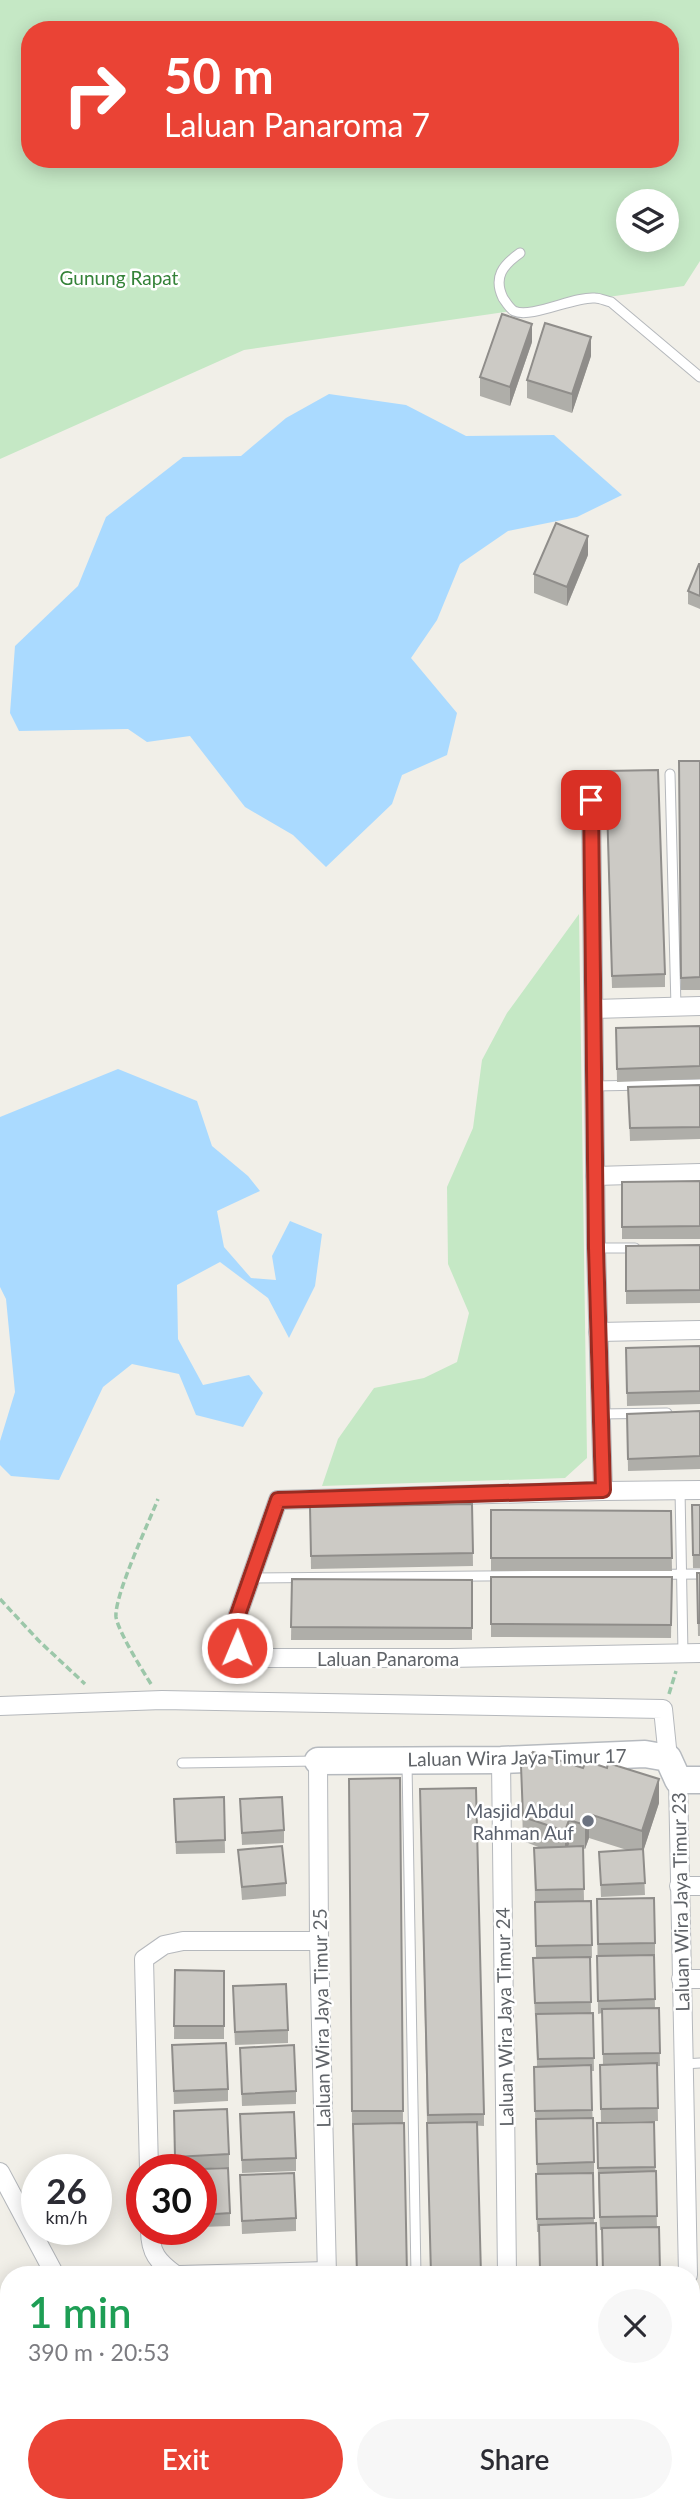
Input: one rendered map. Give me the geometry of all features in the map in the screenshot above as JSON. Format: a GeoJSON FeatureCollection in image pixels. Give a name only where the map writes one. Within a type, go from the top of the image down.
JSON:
{"type":"FeatureCollection","features":[{"type":"Feature","properties":{"kind":"street"},"geometry":{"type":"LineString","coordinates":[[591,800],[596,1248],[603,1490],[700,1490]]}},
{"type":"Feature","properties":{"kind":"street"},"geometry":{"type":"LineString","coordinates":[[594,1009],[700,1006]]}},
{"type":"Feature","properties":{"kind":"street"},"geometry":{"type":"LineString","coordinates":[[595,1175],[700,1173]]}},
{"type":"Feature","properties":{"kind":"street"},"geometry":{"type":"LineString","coordinates":[[598,1332],[700,1330]]}},
{"type":"Feature","properties":{"kind":"street","name":"Laluan Panaroma"},"geometry":{"type":"LineString","coordinates":[[603,1490],[278,1500],[234,1626],[237,1648],[247,1658],[436,1658],[691,1653]]}},
{"type":"Feature","properties":{"kind":"street"},"geometry":{"type":"LineString","coordinates":[[0,1706],[162,1700],[663,1709]]}},
{"type":"Feature","properties":{"kind":"street","name":"Laluan Wira Jaya Timur 23"},"geometry":{"type":"LineString","coordinates":[[663,1709],[682,1773],[679,1886],[681,1979],[692,2064],[693,2149],[688,2266]]}},
{"type":"Feature","properties":{"kind":"street","name":"Laluan Wira Jaya Timur 17"},"geometry":{"type":"LineString","coordinates":[[318,1761],[645,1754],[682,1773]]}},
{"type":"Feature","properties":{"kind":"street","name":"Laluan Wira Jaya Timur 24"},"geometry":{"type":"LineString","coordinates":[[501,1759],[507,2266]]}},
{"type":"Feature","properties":{"kind":"street","name":"Laluan Wira Jaya Timur 25"},"geometry":{"type":"LineString","coordinates":[[318,1761],[319,1941],[327,2266]]}},
{"type":"Feature","properties":{"kind":"street"},"geometry":{"type":"LineString","coordinates":[[679,1886],[700,1886]]}},
{"type":"Feature","properties":{"kind":"street"},"geometry":{"type":"LineString","coordinates":[[149,2154],[144,1959],[164,1945],[183,1941],[319,1941]]}},
{"type":"Feature","properties":{"kind":"street"},"geometry":{"type":"LineString","coordinates":[[681,1979],[700,1979]]}},
{"type":"Feature","properties":{"kind":"street"},"geometry":{"type":"LineString","coordinates":[[0,2172],[50,2266]]}},
{"type":"Feature","properties":{"kind":"street"},"geometry":{"type":"LineString","coordinates":[[151,2245],[159,2263],[164,2266]]}},
{"type":"Feature","properties":{"kind":"lane"},"geometry":{"type":"LineString","coordinates":[[520,253],[505,264],[499,275],[499,289],[506,303],[514,311],[541,310],[593,298],[611,302],[700,377]]}},
{"type":"Feature","properties":{"kind":"lane"},"geometry":{"type":"LineString","coordinates":[[670,774],[676,1007]]}},
{"type":"Feature","properties":{"kind":"lane"},"geometry":{"type":"LineString","coordinates":[[595,1086],[700,1084]]}},
{"type":"Feature","properties":{"kind":"lane"},"geometry":{"type":"LineString","coordinates":[[596,1248],[648,1248]]}},
{"type":"Feature","properties":{"kind":"lane"},"geometry":{"type":"LineString","coordinates":[[601,1414],[675,1412]]}},
{"type":"Feature","properties":{"kind":"lane"},"geometry":{"type":"LineString","coordinates":[[680,1490],[682,1574],[691,1653]]}},
{"type":"Feature","properties":{"kind":"lane"},"geometry":{"type":"LineString","coordinates":[[250,1578],[700,1574]]}},
{"type":"Feature","properties":{"kind":"lane"},"geometry":{"type":"LineString","coordinates":[[407,1759],[416,2266]]}},
{"type":"Feature","properties":{"kind":"lane"},"geometry":{"type":"LineString","coordinates":[[182,1763],[318,1761]]}},
{"type":"Feature","properties":{"kind":"path"},"geometry":{"type":"LineString","coordinates":[[158,1499],[120,1595],[116,1617],[128,1644],[162,1700]]}},
{"type":"Feature","properties":{"kind":"path"},"geometry":{"type":"LineString","coordinates":[[0,1599],[39,1641],[105,1702]]}},
{"type":"Feature","properties":{"kind":"path"},"geometry":{"type":"LineString","coordinates":[[663,1709],[691,1653]]}},
{"type":"Feature","properties":{"kind":"green space","name":"Gunung Rapat"},"geometry":{"type":"Polygon","coordinates":[[[0,0],[700,0],[700,261],[684,286],[244,350],[0,459],[0,0]]]}},
{"type":"Feature","properties":{"kind":"green space"},"geometry":{"type":"Polygon","coordinates":[[[579,914],[587,1458],[565,1478],[322,1486],[338,1439],[374,1388],[424,1378],[457,1362],[469,1313],[448,1264],[447,1187],[473,1128],[482,1060],[507,1013],[579,914]]]}},
{"type":"Feature","properties":{"kind":"water"},"geometry":{"type":"Polygon","coordinates":[[[329,394],[406,405],[466,436],[554,435],[622,495],[577,517],[508,531],[460,564],[437,620],[411,658],[457,713],[447,755],[402,775],[392,804],[326,867],[293,835],[245,807],[190,736],[147,742],[128,729],[19,731],[10,713],[15,646],[78,586],[106,517],[183,457],[241,456],[286,418],[329,394]]]}},
{"type":"Feature","properties":{"kind":"water"},"geometry":{"type":"Polygon","coordinates":[[[118,1069],[197,1101],[212,1146],[248,1176],[260,1191],[217,1211],[224,1247],[251,1278],[276,1280],[272,1256],[290,1221],[322,1234],[315,1286],[289,1338],[268,1298],[220,1262],[177,1285],[178,1339],[203,1385],[249,1375],[263,1393],[243,1427],[196,1415],[179,1374],[132,1364],[103,1387],[59,1480],[11,1476],[0,1465],[0,1441],[15,1392],[6,1299],[0,1287],[0,1117],[118,1069]]]}},
{"type":"Feature","properties":{"kind":"building"},"geometry":{"type":"Polygon","coordinates":[[[502,314],[532,324],[510,387],[480,377],[502,314]]]}},
{"type":"Feature","properties":{"kind":"building"},"geometry":{"type":"Polygon","coordinates":[[[545,323],[591,337],[572,394],[527,380],[545,323]]]}},
{"type":"Feature","properties":{"kind":"building"},"geometry":{"type":"Polygon","coordinates":[[[556,523],[588,536],[567,587],[534,574],[556,523]]]}},
{"type":"Feature","properties":{"kind":"building"},"geometry":{"type":"Polygon","coordinates":[[[700,564],[700,596],[688,591],[700,564]]]}},
{"type":"Feature","properties":{"kind":"building"},"geometry":{"type":"Polygon","coordinates":[[[679,761],[700,761],[700,977],[681,978],[679,761]]]}},
{"type":"Feature","properties":{"kind":"building"},"geometry":{"type":"Polygon","coordinates":[[[658,770],[665,974],[612,976],[606,771],[658,770]]]}},
{"type":"Feature","properties":{"kind":"building"},"geometry":{"type":"Polygon","coordinates":[[[700,1026],[700,1066],[617,1069],[616,1028],[700,1026]]]}},
{"type":"Feature","properties":{"kind":"building"},"geometry":{"type":"Polygon","coordinates":[[[700,1085],[700,1127],[630,1128],[628,1087],[700,1085]]]}},
{"type":"Feature","properties":{"kind":"building"},"geometry":{"type":"Polygon","coordinates":[[[700,1181],[700,1226],[622,1227],[622,1182],[700,1181]]]}},
{"type":"Feature","properties":{"kind":"building"},"geometry":{"type":"Polygon","coordinates":[[[700,1245],[700,1290],[626,1291],[626,1246],[700,1245]]]}},
{"type":"Feature","properties":{"kind":"building"},"geometry":{"type":"Polygon","coordinates":[[[700,1346],[700,1391],[627,1393],[626,1348],[700,1346]]]}},
{"type":"Feature","properties":{"kind":"building"},"geometry":{"type":"Polygon","coordinates":[[[700,1411],[700,1456],[628,1459],[627,1414],[700,1411]]]}},
{"type":"Feature","properties":{"kind":"building"},"geometry":{"type":"Polygon","coordinates":[[[472,1504],[473,1553],[311,1556],[310,1507],[472,1504]]]}},
{"type":"Feature","properties":{"kind":"building"},"geometry":{"type":"Polygon","coordinates":[[[692,1505],[700,1505],[700,1555],[693,1555],[692,1505]]]}},
{"type":"Feature","properties":{"kind":"building"},"geometry":{"type":"Polygon","coordinates":[[[491,1510],[671,1511],[672,1558],[491,1558],[491,1510]]]}},
{"type":"Feature","properties":{"kind":"building"},"geometry":{"type":"Polygon","coordinates":[[[697,1573],[700,1573],[700,1623],[698,1623],[697,1573]]]}},
{"type":"Feature","properties":{"kind":"building"},"geometry":{"type":"Polygon","coordinates":[[[491,1577],[672,1577],[671,1625],[491,1624],[491,1577]]]}},
{"type":"Feature","properties":{"kind":"building"},"geometry":{"type":"Polygon","coordinates":[[[292,1579],[472,1580],[472,1628],[291,1627],[292,1579]]]}},
{"type":"Feature","properties":{"kind":"building"},"geometry":{"type":"Polygon","coordinates":[[[533,1752],[583,1768],[586,1761],[607,1768],[608,1763],[659,1779],[642,1831],[589,1814],[585,1825],[569,1820],[565,1831],[523,1817],[521,1766],[533,1752]]]}},
{"type":"Feature","properties":{"kind":"building"},"geometry":{"type":"Polygon","coordinates":[[[400,1778],[403,2111],[352,2111],[349,1779],[400,1778]]]}},
{"type":"Feature","properties":{"kind":"building"},"geometry":{"type":"Polygon","coordinates":[[[476,1788],[484,2114],[428,2115],[420,1789],[476,1788]]]}},
{"type":"Feature","properties":{"kind":"building"},"geometry":{"type":"Polygon","coordinates":[[[224,1797],[225,1840],[176,1842],[174,1799],[224,1797]]]}},
{"type":"Feature","properties":{"kind":"building"},"geometry":{"type":"Polygon","coordinates":[[[282,1797],[284,1830],[242,1833],[240,1799],[282,1797]]]}},
{"type":"Feature","properties":{"kind":"building"},"geometry":{"type":"Polygon","coordinates":[[[282,1846],[286,1883],[242,1887],[238,1850],[282,1846]]]}},
{"type":"Feature","properties":{"kind":"building"},"geometry":{"type":"Polygon","coordinates":[[[583,1846],[584,1889],[536,1890],[534,1848],[583,1846]]]}},
{"type":"Feature","properties":{"kind":"building"},"geometry":{"type":"Polygon","coordinates":[[[643,1849],[645,1883],[601,1885],[599,1852],[643,1849]]]}},
{"type":"Feature","properties":{"kind":"building"},"geometry":{"type":"Polygon","coordinates":[[[654,1898],[655,1943],[598,1944],[597,1899],[654,1898]]]}},
{"type":"Feature","properties":{"kind":"building"},"geometry":{"type":"Polygon","coordinates":[[[591,1901],[592,1945],[536,1946],[535,1902],[591,1901]]]}},
{"type":"Feature","properties":{"kind":"building"},"geometry":{"type":"Polygon","coordinates":[[[654,1955],[655,1999],[598,2001],[597,1956],[654,1955]]]}},
{"type":"Feature","properties":{"kind":"building"},"geometry":{"type":"Polygon","coordinates":[[[590,1957],[591,2002],[535,2003],[533,1958],[590,1957]]]}},
{"type":"Feature","properties":{"kind":"building"},"geometry":{"type":"Polygon","coordinates":[[[175,1970],[224,1971],[224,2026],[174,2026],[175,1970]]]}},
{"type":"Feature","properties":{"kind":"building"},"geometry":{"type":"Polygon","coordinates":[[[286,1984],[288,2030],[235,2032],[233,1986],[286,1984]]]}},
{"type":"Feature","properties":{"kind":"building"},"geometry":{"type":"Polygon","coordinates":[[[659,2008],[660,2053],[603,2054],[602,2009],[659,2008]]]}},
{"type":"Feature","properties":{"kind":"building"},"geometry":{"type":"Polygon","coordinates":[[[593,2013],[594,2058],[538,2059],[536,2014],[593,2013]]]}},
{"type":"Feature","properties":{"kind":"building"},"geometry":{"type":"Polygon","coordinates":[[[226,2043],[228,2089],[174,2091],[172,2045],[226,2043]]]}},
{"type":"Feature","properties":{"kind":"building"},"geometry":{"type":"Polygon","coordinates":[[[294,2045],[296,2091],[242,2094],[240,2048],[294,2045]]]}},
{"type":"Feature","properties":{"kind":"building"},"geometry":{"type":"Polygon","coordinates":[[[657,2063],[658,2108],[601,2109],[600,2065],[657,2063]]]}},
{"type":"Feature","properties":{"kind":"building"},"geometry":{"type":"Polygon","coordinates":[[[591,2065],[592,2110],[535,2111],[534,2067],[591,2065]]]}},
{"type":"Feature","properties":{"kind":"building"},"geometry":{"type":"Polygon","coordinates":[[[227,2109],[229,2154],[175,2154],[174,2111],[227,2109]]]}},
{"type":"Feature","properties":{"kind":"building"},"geometry":{"type":"Polygon","coordinates":[[[294,2112],[296,2158],[242,2160],[240,2114],[294,2112]]]}},
{"type":"Feature","properties":{"kind":"building"},"geometry":{"type":"Polygon","coordinates":[[[593,2118],[594,2162],[537,2164],[536,2119],[593,2118]]]}},
{"type":"Feature","properties":{"kind":"building"},"geometry":{"type":"Polygon","coordinates":[[[477,2122],[481,2266],[431,2266],[427,2123],[477,2122]]]}},
{"type":"Feature","properties":{"kind":"building"},"geometry":{"type":"Polygon","coordinates":[[[654,2122],[655,2167],[598,2168],[597,2123],[654,2122]]]}},
{"type":"Feature","properties":{"kind":"building"},"geometry":{"type":"Polygon","coordinates":[[[404,2123],[407,2266],[357,2266],[353,2124],[404,2123]]]}},
{"type":"Feature","properties":{"kind":"building"},"geometry":{"type":"Polygon","coordinates":[[[217,2168],[228,2168],[230,2213],[217,2214],[217,2168]]]}},
{"type":"Feature","properties":{"kind":"building"},"geometry":{"type":"Polygon","coordinates":[[[656,2171],[657,2216],[600,2217],[599,2173],[656,2171]]]}},
{"type":"Feature","properties":{"kind":"building"},"geometry":{"type":"Polygon","coordinates":[[[294,2173],[296,2218],[242,2221],[240,2175],[294,2173]]]}},
{"type":"Feature","properties":{"kind":"building"},"geometry":{"type":"Polygon","coordinates":[[[593,2173],[594,2218],[537,2219],[536,2174],[593,2173]]]}},
{"type":"Feature","properties":{"kind":"building"},"geometry":{"type":"Polygon","coordinates":[[[596,2223],[597,2266],[540,2266],[539,2225],[596,2223]]]}},
{"type":"Feature","properties":{"kind":"building"},"geometry":{"type":"Polygon","coordinates":[[[659,2227],[660,2266],[603,2266],[602,2228],[659,2227]]]}},
{"type":"Feature","properties":{"kind":"place","name":"Masjid Abdul Rahman Auf"},"geometry":{"type":"Point","coordinates":[588,1821]}},
{"type":"Feature","properties":{"kind":"route"},"geometry":{"type":"LineString","coordinates":[[237,1648],[234,1626],[278,1500],[603,1490],[596,1248],[591,800]]}}]}
